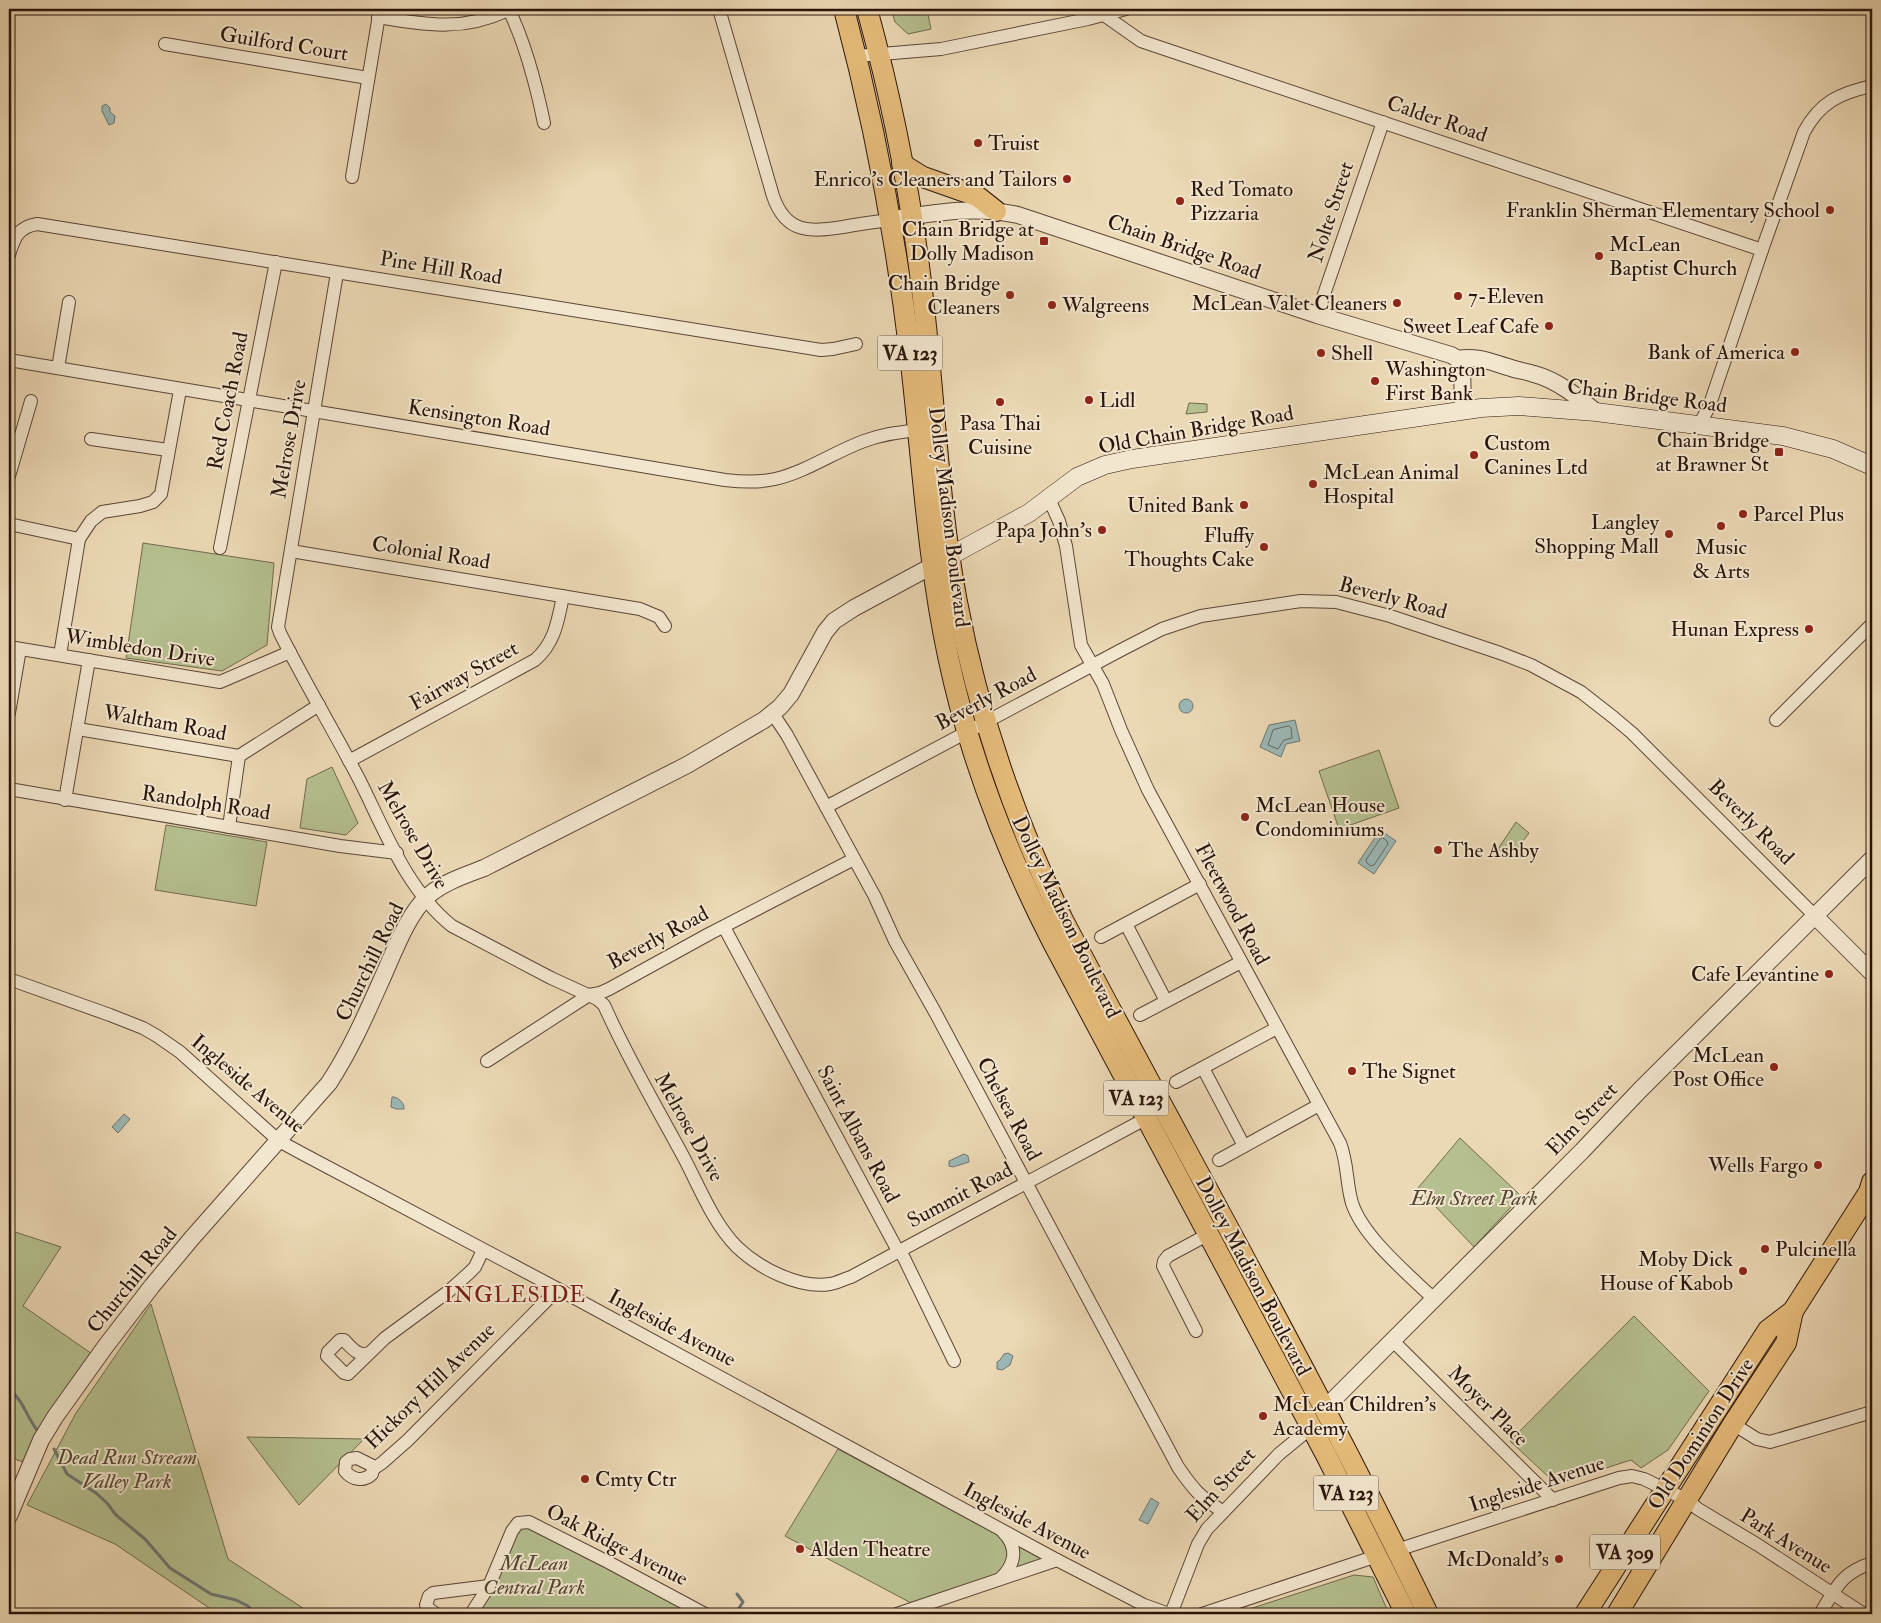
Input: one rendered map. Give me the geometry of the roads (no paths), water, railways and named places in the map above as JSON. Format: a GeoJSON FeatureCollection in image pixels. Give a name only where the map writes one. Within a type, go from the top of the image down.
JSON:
{"type":"FeatureCollection","features":[{"type":"Feature","properties":{"kind":"main road","name":"Dolley Madison Boulevard"},"geometry":{"type":"LineString","coordinates":[[844,9],[857,56],[872,124],[890,220],[909,344],[927,430],[962,627],[985,722],[1012,805],[1035,862],[1062,918],[1324,1409],[1428,1614]]}},
{"type":"Feature","properties":{"kind":"main road","name":"Dolley Madison Boulevard"},"geometry":{"type":"LineString","coordinates":[[867,9],[879,55],[902,164],[912,216],[924,302],[932,566],[948,658],[968,732],[994,812],[1026,887],[1061,959],[1312,1427],[1406,1614]]}},
{"type":"Feature","properties":{"kind":"main road"},"geometry":{"type":"LineString","coordinates":[[902,164],[927,179],[977,196],[996,211]]}},
{"type":"Feature","properties":{"kind":"main road","name":"Chain Bridge Road"},"geometry":{"type":"LineString","coordinates":[[1463,410],[1512,406],[1543,407],[1775,435],[1841,452],[1872,466]]}},
{"type":"Feature","properties":{"kind":"main road","name":"Old Chain Bridge Road"},"geometry":{"type":"LineString","coordinates":[[932,566],[1022,518],[1078,477],[1114,463],[1463,410]]}},
{"type":"Feature","properties":{"kind":"main road","name":"Old Dominion Drive"},"geometry":{"type":"LineString","coordinates":[[1617,1614],[1733,1424],[1786,1343],[1793,1311],[1871,1188]]}},
{"type":"Feature","properties":{"kind":"main road","name":"Old Dominion Drive"},"geometry":{"type":"LineString","coordinates":[[1585,1614],[1768,1330],[1793,1311]]}},
{"type":"Feature","properties":{"kind":"main road"},"geometry":{"type":"LineString","coordinates":[[1365,1531],[1383,1547],[1397,1550]]}},
{"type":"Feature","properties":{"kind":"main road"},"geometry":{"type":"LineString","coordinates":[[1377,1556],[1383,1557],[1390,1562],[1417,1593]]}},
{"type":"Feature","properties":{"kind":"street"},"geometry":{"type":"LineString","coordinates":[[352,176],[379,13],[431,25],[453,25],[473,23],[509,9],[523,42],[544,123]]}},
{"type":"Feature","properties":{"kind":"street"},"geometry":{"type":"LineString","coordinates":[[719,9],[773,196],[782,214],[797,226],[808,230],[890,220]]}},
{"type":"Feature","properties":{"kind":"street"},"geometry":{"type":"LineString","coordinates":[[857,56],[941,49],[1126,9]]}},
{"type":"Feature","properties":{"kind":"street","name":"Calder Road"},"geometry":{"type":"LineString","coordinates":[[1104,15],[1141,41],[1762,250]]}},
{"type":"Feature","properties":{"kind":"street","name":"Guilford Court"},"geometry":{"type":"LineString","coordinates":[[165,44],[368,78]]}},
{"type":"Feature","properties":{"kind":"street"},"geometry":{"type":"LineString","coordinates":[[1699,425],[1709,407],[1797,151],[1811,119],[1832,99],[1872,86]]}},
{"type":"Feature","properties":{"kind":"street","name":"Nolte Street"},"geometry":{"type":"LineString","coordinates":[[1317,315],[1383,122]]}},
{"type":"Feature","properties":{"kind":"street","name":"Chain Bridge Road"},"geometry":{"type":"LineString","coordinates":[[890,220],[953,210],[996,211],[1030,218],[1317,315],[1451,355],[1458,359],[1468,357],[1480,358],[1530,373],[1561,386],[1596,412]]}},
{"type":"Feature","properties":{"kind":"street","name":"Pine Hill Road"},"geometry":{"type":"LineString","coordinates":[[9,255],[16,235],[21,229],[28,225],[37,224],[821,350],[833,350],[856,344]]}},
{"type":"Feature","properties":{"kind":"street","name":"Red Coach Road"},"geometry":{"type":"LineString","coordinates":[[220,548],[276,262]]}},
{"type":"Feature","properties":{"kind":"street","name":"Melrose Drive"},"geometry":{"type":"LineString","coordinates":[[337,273],[278,627],[397,853],[425,900],[439,916],[452,926],[551,978],[590,995],[604,1005],[629,1059],[710,1208],[730,1239],[745,1254],[761,1265],[784,1276],[816,1285]]}},
{"type":"Feature","properties":{"kind":"street"},"geometry":{"type":"LineString","coordinates":[[58,368],[70,302]]}},
{"type":"Feature","properties":{"kind":"street"},"geometry":{"type":"LineString","coordinates":[[1458,359],[1462,366],[1463,410]]}},
{"type":"Feature","properties":{"kind":"street","name":"Kensington Road"},"geometry":{"type":"LineString","coordinates":[[9,360],[671,472],[743,482],[776,479],[792,474],[864,441],[888,434],[927,430]]}},
{"type":"Feature","properties":{"kind":"street"},"geometry":{"type":"LineString","coordinates":[[60,655],[79,539],[91,522],[102,512],[140,506],[153,502],[161,494],[180,390]]}},
{"type":"Feature","properties":{"kind":"street"},"geometry":{"type":"LineString","coordinates":[[9,476],[31,401]]}},
{"type":"Feature","properties":{"kind":"street"},"geometry":{"type":"LineString","coordinates":[[90,439],[168,450]]}},
{"type":"Feature","properties":{"kind":"street","name":"Fleetwood Road"},"geometry":{"type":"LineString","coordinates":[[1049,499],[1059,521],[1066,546],[1081,645],[1103,684],[1148,790],[1342,1149],[1346,1162],[1350,1197],[1358,1216],[1366,1230],[1382,1248],[1434,1300]]}},
{"type":"Feature","properties":{"kind":"street"},"geometry":{"type":"LineString","coordinates":[[9,524],[79,539]]}},
{"type":"Feature","properties":{"kind":"street","name":"Colonial Road"},"geometry":{"type":"LineString","coordinates":[[291,551],[564,596],[648,612],[658,617],[665,626]]}},
{"type":"Feature","properties":{"kind":"street","name":"Churchill Road"},"geometry":{"type":"LineString","coordinates":[[9,1516],[41,1440],[55,1417],[100,1355],[152,1286],[192,1238],[280,1141],[329,1083],[345,1058],[401,935],[425,900],[438,889],[687,765],[772,714],[786,701],[796,686],[822,638],[834,621],[854,608],[932,566]]}},
{"type":"Feature","properties":{"kind":"street","name":"Fairway Street"},"geometry":{"type":"LineString","coordinates":[[349,762],[535,660],[550,642],[556,629],[564,596]]}},
{"type":"Feature","properties":{"kind":"street","name":"Beverly Road"},"geometry":{"type":"LineString","coordinates":[[826,807],[1151,634],[1183,621],[1210,614],[1309,601],[1336,602],[1363,608],[1495,651],[1526,662],[1561,680],[1613,717],[1872,973]]}},
{"type":"Feature","properties":{"kind":"street"},"geometry":{"type":"LineString","coordinates":[[1776,720],[1872,624]]}},
{"type":"Feature","properties":{"kind":"street"},"geometry":{"type":"LineString","coordinates":[[9,713],[14,648]]}},
{"type":"Feature","properties":{"kind":"street","name":"Wimbledon Drive"},"geometry":{"type":"LineString","coordinates":[[14,648],[220,682],[290,652]]}},
{"type":"Feature","properties":{"kind":"street"},"geometry":{"type":"LineString","coordinates":[[65,800],[90,660]]}},
{"type":"Feature","properties":{"kind":"street","name":"Waltham Road"},"geometry":{"type":"LineString","coordinates":[[78,729],[239,756],[319,705]]}},
{"type":"Feature","properties":{"kind":"street","name":"Chelsea Road"},"geometry":{"type":"LineString","coordinates":[[772,714],[787,735],[875,897],[896,941],[1178,1467],[1202,1498],[1222,1511]]}},
{"type":"Feature","properties":{"kind":"street"},"geometry":{"type":"LineString","coordinates":[[229,827],[239,756]]}},
{"type":"Feature","properties":{"kind":"street","name":"Randolph Road"},"geometry":{"type":"LineString","coordinates":[[9,789],[340,846],[397,853]]}},
{"type":"Feature","properties":{"kind":"street","name":"Beverly Road"},"geometry":{"type":"LineString","coordinates":[[487,1061],[590,995],[609,989],[854,859]]}},
{"type":"Feature","properties":{"kind":"street","name":"Elm Street"},"geometry":{"type":"LineString","coordinates":[[1324,1409],[1872,859]]}},
{"type":"Feature","properties":{"kind":"street"},"geometry":{"type":"LineString","coordinates":[[1101,937],[1200,884]]}},
{"type":"Feature","properties":{"kind":"street"},"geometry":{"type":"LineString","coordinates":[[1126,924],[1166,1001]]}},
{"type":"Feature","properties":{"kind":"street","name":"Saint Albans Road"},"geometry":{"type":"LineString","coordinates":[[724,927],[898,1251],[903,1256],[954,1360]]}},
{"type":"Feature","properties":{"kind":"street"},"geometry":{"type":"LineString","coordinates":[[1140,1015],[1241,962]]}},
{"type":"Feature","properties":{"kind":"street","name":"Ingleside Avenue"},"geometry":{"type":"LineString","coordinates":[[9,979],[143,1028],[187,1058],[280,1141],[558,1288],[1057,1560],[1144,1605],[1170,1614]]}},
{"type":"Feature","properties":{"kind":"street"},"geometry":{"type":"LineString","coordinates":[[1176,1082],[1277,1028]]}},
{"type":"Feature","properties":{"kind":"street"},"geometry":{"type":"LineString","coordinates":[[1203,1068],[1244,1146]]}},
{"type":"Feature","properties":{"kind":"street"},"geometry":{"type":"LineString","coordinates":[[1219,1160],[1319,1106]]}},
{"type":"Feature","properties":{"kind":"street","name":"Summit Road"},"geometry":{"type":"LineString","coordinates":[[816,1285],[835,1283],[851,1277],[1147,1118]]}},
{"type":"Feature","properties":{"kind":"street"},"geometry":{"type":"LineString","coordinates":[[1196,1331],[1163,1266],[1164,1260],[1168,1256],[1209,1234]]}},
{"type":"Feature","properties":{"kind":"street"},"geometry":{"type":"LineString","coordinates":[[369,1353],[397,1328],[443,1296],[469,1273],[475,1267],[483,1250]]}},
{"type":"Feature","properties":{"kind":"street","name":"Hickory Hill Avenue"},"geometry":{"type":"LineString","coordinates":[[373,1469],[408,1440],[558,1288]]}},
{"type":"Feature","properties":{"kind":"street","name":"Moyer Place"},"geometry":{"type":"LineString","coordinates":[[1393,1340],[1553,1500]]}},
{"type":"Feature","properties":{"kind":"street"},"geometry":{"type":"LineString","coordinates":[[1733,1424],[1753,1437],[1770,1442],[1872,1412]]}},
{"type":"Feature","properties":{"kind":"street","name":"Elm Street"},"geometry":{"type":"LineString","coordinates":[[1170,1614],[1198,1544],[1207,1529],[1278,1454],[1312,1427]]}},
{"type":"Feature","properties":{"kind":"street","name":"Ingleside Avenue"},"geometry":{"type":"LineString","coordinates":[[1397,1550],[1628,1476],[1644,1479],[1687,1500]]}},
{"type":"Feature","properties":{"kind":"street","name":"Park Avenue"},"geometry":{"type":"LineString","coordinates":[[1687,1500],[1698,1509],[1758,1545],[1864,1614]]}},
{"type":"Feature","properties":{"kind":"street","name":"Oak Ridge Avenue"},"geometry":{"type":"LineString","coordinates":[[471,1614],[489,1586],[512,1531],[518,1523],[529,1522],[705,1614]]}},
{"type":"Feature","properties":{"kind":"street"},"geometry":{"type":"LineString","coordinates":[[999,1580],[1008,1572],[1014,1558],[1012,1544],[1002,1530]]}},
{"type":"Feature","properties":{"kind":"street"},"geometry":{"type":"LineString","coordinates":[[1202,1614],[1377,1556]]}},
{"type":"Feature","properties":{"kind":"street"},"geometry":{"type":"LineString","coordinates":[[897,1614],[1057,1560]]}},
{"type":"Feature","properties":{"kind":"street"},"geometry":{"type":"LineString","coordinates":[[1820,1614],[1842,1579],[1850,1572],[1872,1563]]}},
{"type":"Feature","properties":{"kind":"street"},"geometry":{"type":"LineString","coordinates":[[436,1614],[429,1610],[426,1605],[429,1596],[433,1593],[489,1586]]}},
{"type":"Feature","properties":{"kind":"water"},"geometry":{"type":"Polygon","coordinates":[[[106,104],[110,108],[110,112],[115,116],[114,123],[109,125],[102,111],[102,106],[106,104]]]}},
{"type":"Feature","properties":{"kind":"water"},"geometry":{"type":"Polygon","coordinates":[[[1186,699],[1191,701],[1193,706],[1191,711],[1186,713],[1181,711],[1179,706],[1181,701],[1186,699]]]}},
{"type":"Feature","properties":{"kind":"water"},"geometry":{"type":"Polygon","coordinates":[[[1295,720],[1300,741],[1286,744],[1281,757],[1260,747],[1269,725],[1295,720]]]}},
{"type":"Feature","properties":{"kind":"water"},"geometry":{"type":"Polygon","coordinates":[[[1380,830],[1396,841],[1374,874],[1358,863],[1380,830]]]}},
{"type":"Feature","properties":{"kind":"water"},"geometry":{"type":"Polygon","coordinates":[[[392,1097],[400,1100],[404,1109],[391,1107],[392,1097]]]}},
{"type":"Feature","properties":{"kind":"water"},"geometry":{"type":"Polygon","coordinates":[[[124,1114],[130,1119],[118,1133],[112,1127],[124,1114]]]}},
{"type":"Feature","properties":{"kind":"water"},"geometry":{"type":"Polygon","coordinates":[[[964,1154],[968,1156],[969,1162],[953,1167],[949,1166],[949,1161],[964,1154]]]}},
{"type":"Feature","properties":{"kind":"water"},"geometry":{"type":"Polygon","coordinates":[[[1008,1353],[1013,1356],[1010,1365],[1002,1370],[997,1369],[997,1362],[1004,1354],[1008,1353]]]}},
{"type":"Feature","properties":{"kind":"water"},"geometry":{"type":"Polygon","coordinates":[[[1151,1498],[1159,1503],[1148,1524],[1139,1520],[1151,1498]]]}},
{"type":"Feature","properties":{"kind":"waterway"},"geometry":{"type":"LineString","coordinates":[[9,1389],[18,1398],[37,1430]]}},
{"type":"Feature","properties":{"kind":"waterway"},"geometry":{"type":"LineString","coordinates":[[54,1449],[67,1474],[96,1493],[107,1503],[116,1515],[145,1539],[170,1568],[211,1594],[236,1600],[248,1606],[255,1614]]}},
{"type":"Feature","properties":{"kind":"waterway"},"geometry":{"type":"LineString","coordinates":[[735,1614],[743,1602],[737,1594]]}},
{"type":"Feature","properties":{"kind":"place","name":"Truist"},"geometry":{"type":"Point","coordinates":[978,143]}},
{"type":"Feature","properties":{"kind":"place","name":"Enrico's Cleaners and Tailors"},"geometry":{"type":"Point","coordinates":[1067,179]}},
{"type":"Feature","properties":{"kind":"place","name":"Red Tomato Pizzaria"},"geometry":{"type":"Point","coordinates":[1180,201]}},
{"type":"Feature","properties":{"kind":"place","name":"Franklin Sherman Elementary School"},"geometry":{"type":"Point","coordinates":[1830,210]}},
{"type":"Feature","properties":{"kind":"place","name":"Chain Bridge at Dolly Madison"},"geometry":{"type":"Point","coordinates":[1044,241]}},
{"type":"Feature","properties":{"kind":"place","name":"McLean Baptist Church"},"geometry":{"type":"Point","coordinates":[1599,256]}},
{"type":"Feature","properties":{"kind":"place","name":"Chain Bridge Cleaners"},"geometry":{"type":"Point","coordinates":[1010,295]}},
{"type":"Feature","properties":{"kind":"place","name":"7-Eleven"},"geometry":{"type":"Point","coordinates":[1458,296]}},
{"type":"Feature","properties":{"kind":"place","name":"McLean Valet Cleaners"},"geometry":{"type":"Point","coordinates":[1397,303]}},
{"type":"Feature","properties":{"kind":"place","name":"Walgreens"},"geometry":{"type":"Point","coordinates":[1052,305]}},
{"type":"Feature","properties":{"kind":"place","name":"Sweet Leaf Cafe"},"geometry":{"type":"Point","coordinates":[1549,326]}},
{"type":"Feature","properties":{"kind":"place","name":"Bank of America"},"geometry":{"type":"Point","coordinates":[1795,352]}},
{"type":"Feature","properties":{"kind":"place","name":"Shell"},"geometry":{"type":"Point","coordinates":[1321,353]}},
{"type":"Feature","properties":{"kind":"place","name":"Washington First Bank"},"geometry":{"type":"Point","coordinates":[1375,381]}},
{"type":"Feature","properties":{"kind":"place","name":"Lidl"},"geometry":{"type":"Point","coordinates":[1089,400]}},
{"type":"Feature","properties":{"kind":"place","name":"Pasa Thai Cuisine"},"geometry":{"type":"Point","coordinates":[1000,402]}},
{"type":"Feature","properties":{"kind":"place","name":"Chain Bridge at Brawner St"},"geometry":{"type":"Point","coordinates":[1779,452]}},
{"type":"Feature","properties":{"kind":"place","name":"Custom Canines Ltd"},"geometry":{"type":"Point","coordinates":[1474,455]}},
{"type":"Feature","properties":{"kind":"place","name":"McLean Animal Hospital"},"geometry":{"type":"Point","coordinates":[1313,484]}},
{"type":"Feature","properties":{"kind":"place","name":"United Bank"},"geometry":{"type":"Point","coordinates":[1244,505]}},
{"type":"Feature","properties":{"kind":"place","name":"Parcel Plus"},"geometry":{"type":"Point","coordinates":[1743,514]}},
{"type":"Feature","properties":{"kind":"place","name":"Music & Arts"},"geometry":{"type":"Point","coordinates":[1721,526]}},
{"type":"Feature","properties":{"kind":"place","name":"Papa John's"},"geometry":{"type":"Point","coordinates":[1102,530]}},
{"type":"Feature","properties":{"kind":"place","name":"Langley Shopping Mall"},"geometry":{"type":"Point","coordinates":[1669,534]}},
{"type":"Feature","properties":{"kind":"place","name":"Fluffy Thoughts Cake"},"geometry":{"type":"Point","coordinates":[1264,547]}},
{"type":"Feature","properties":{"kind":"place","name":"Hunan Express"},"geometry":{"type":"Point","coordinates":[1809,629]}},
{"type":"Feature","properties":{"kind":"place","name":"McLean House Condominiums"},"geometry":{"type":"Point","coordinates":[1245,817]}},
{"type":"Feature","properties":{"kind":"place","name":"The Ashby"},"geometry":{"type":"Point","coordinates":[1438,850]}},
{"type":"Feature","properties":{"kind":"place","name":"Cafe Levantine"},"geometry":{"type":"Point","coordinates":[1829,974]}},
{"type":"Feature","properties":{"kind":"place","name":"McLean Post Office"},"geometry":{"type":"Point","coordinates":[1774,1067]}},
{"type":"Feature","properties":{"kind":"place","name":"The Signet"},"geometry":{"type":"Point","coordinates":[1352,1071]}},
{"type":"Feature","properties":{"kind":"place","name":"Wells Fargo"},"geometry":{"type":"Point","coordinates":[1818,1165]}},
{"type":"Feature","properties":{"kind":"place","name":"Pulcinella"},"geometry":{"type":"Point","coordinates":[1765,1249]}},
{"type":"Feature","properties":{"kind":"place","name":"Moby Dick House of Kabob"},"geometry":{"type":"Point","coordinates":[1743,1271]}},
{"type":"Feature","properties":{"kind":"place","name":"McLean Children's Academy"},"geometry":{"type":"Point","coordinates":[1263,1416]}},
{"type":"Feature","properties":{"kind":"place","name":"Cmty Ctr"},"geometry":{"type":"Point","coordinates":[585,1479]}},
{"type":"Feature","properties":{"kind":"place","name":"Alden Theatre"},"geometry":{"type":"Point","coordinates":[800,1549]}},
{"type":"Feature","properties":{"kind":"place","name":"McDonald's"},"geometry":{"type":"Point","coordinates":[1559,1559]}},
{"type":"Feature","properties":{"kind":"district","name":"INGLESIDE"},"geometry":{"type":"Point","coordinates":[515,1295]}},
{"type":"Feature","properties":{"kind":"park label","name":"Elm Street Park"},"geometry":{"type":"Point","coordinates":[1474,1198]}},
{"type":"Feature","properties":{"kind":"park label","name":"Dead Run Stream Valley Park"},"geometry":{"type":"Point","coordinates":[127,1469]}},
{"type":"Feature","properties":{"kind":"park label","name":"McLean Central Park"},"geometry":{"type":"Point","coordinates":[534,1575]}}]}
